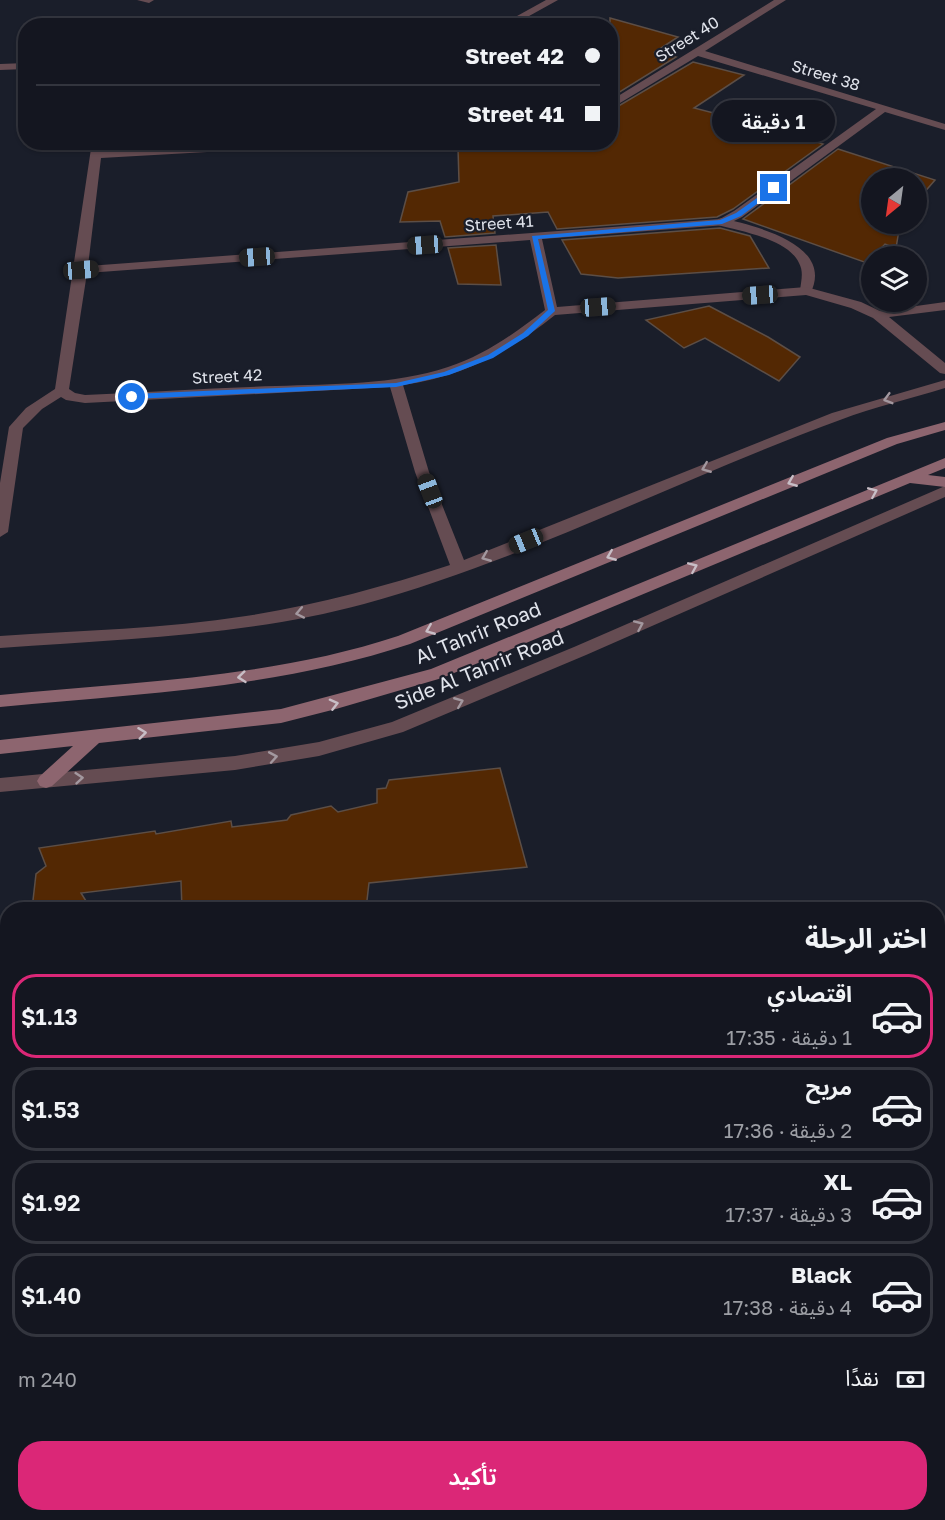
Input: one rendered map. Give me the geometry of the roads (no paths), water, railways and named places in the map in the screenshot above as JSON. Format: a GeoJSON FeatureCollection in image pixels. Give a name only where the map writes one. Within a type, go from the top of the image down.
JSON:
{"type":"FeatureCollection","features":[{"type":"Feature","properties":{"kind":"street"},"geometry":{"type":"LineString","coordinates":[[142,0],[148,0]]}},
{"type":"Feature","properties":{"kind":"street"},"geometry":{"type":"LineString","coordinates":[[518,18],[553,0]]}},
{"type":"Feature","properties":{"kind":"street","name":"Street 40"},"geometry":{"type":"LineString","coordinates":[[618,101],[781,0]]}},
{"type":"Feature","properties":{"kind":"street","name":"Street 38"},"geometry":{"type":"LineString","coordinates":[[698,52],[945,127]]}},
{"type":"Feature","properties":{"kind":"street"},"geometry":{"type":"LineString","coordinates":[[0,67],[18,66]]}},
{"type":"Feature","properties":{"kind":"street","name":"Street 41"},"geometry":{"type":"LineString","coordinates":[[81,270],[722,222],[738,214],[883,109]]}},
{"type":"Feature","properties":{"kind":"street"},"geometry":{"type":"LineString","coordinates":[[0,532],[16,427],[27,413],[42,401],[62,391],[98,150]]}},
{"type":"Feature","properties":{"kind":"street"},"geometry":{"type":"LineString","coordinates":[[722,222],[784,241],[799,252],[808,265],[811,278],[806,291]]}},
{"type":"Feature","properties":{"kind":"street"},"geometry":{"type":"LineString","coordinates":[[535,237],[552,311],[806,291],[832,297],[878,315],[945,370]]}},
{"type":"Feature","properties":{"kind":"street"},"geometry":{"type":"LineString","coordinates":[[878,315],[945,306]]}},
{"type":"Feature","properties":{"kind":"street","name":"Street 42"},"geometry":{"type":"LineString","coordinates":[[62,391],[71,397],[85,399],[396,385],[447,373],[491,356],[526,334],[552,311]]}},
{"type":"Feature","properties":{"kind":"street"},"geometry":{"type":"LineString","coordinates":[[0,642],[187,629],[246,622],[361,599],[459,568],[837,416],[876,402],[945,384]]}},
{"type":"Feature","properties":{"kind":"street"},"geometry":{"type":"LineString","coordinates":[[396,385],[422,472],[459,568]]}},
{"type":"Feature","properties":{"kind":"street","name":"Al Tahrir Road"},"geometry":{"type":"LineString","coordinates":[[0,701],[262,675],[359,655],[404,640],[892,441],[945,426]]}},
{"type":"Feature","properties":{"kind":"street","name":"Al Tahrir Road"},"geometry":{"type":"LineString","coordinates":[[0,747],[93,739],[281,716],[377,692],[436,674],[945,463]]}},
{"type":"Feature","properties":{"kind":"street"},"geometry":{"type":"LineString","coordinates":[[906,478],[945,482]]}},
{"type":"Feature","properties":{"kind":"street","name":"Side Al Tahrir Road"},"geometry":{"type":"LineString","coordinates":[[0,785],[235,764],[319,749],[397,727],[570,656],[945,491]]}},
{"type":"Feature","properties":{"kind":"street"},"geometry":{"type":"LineString","coordinates":[[46,781],[93,739]]}}]}
